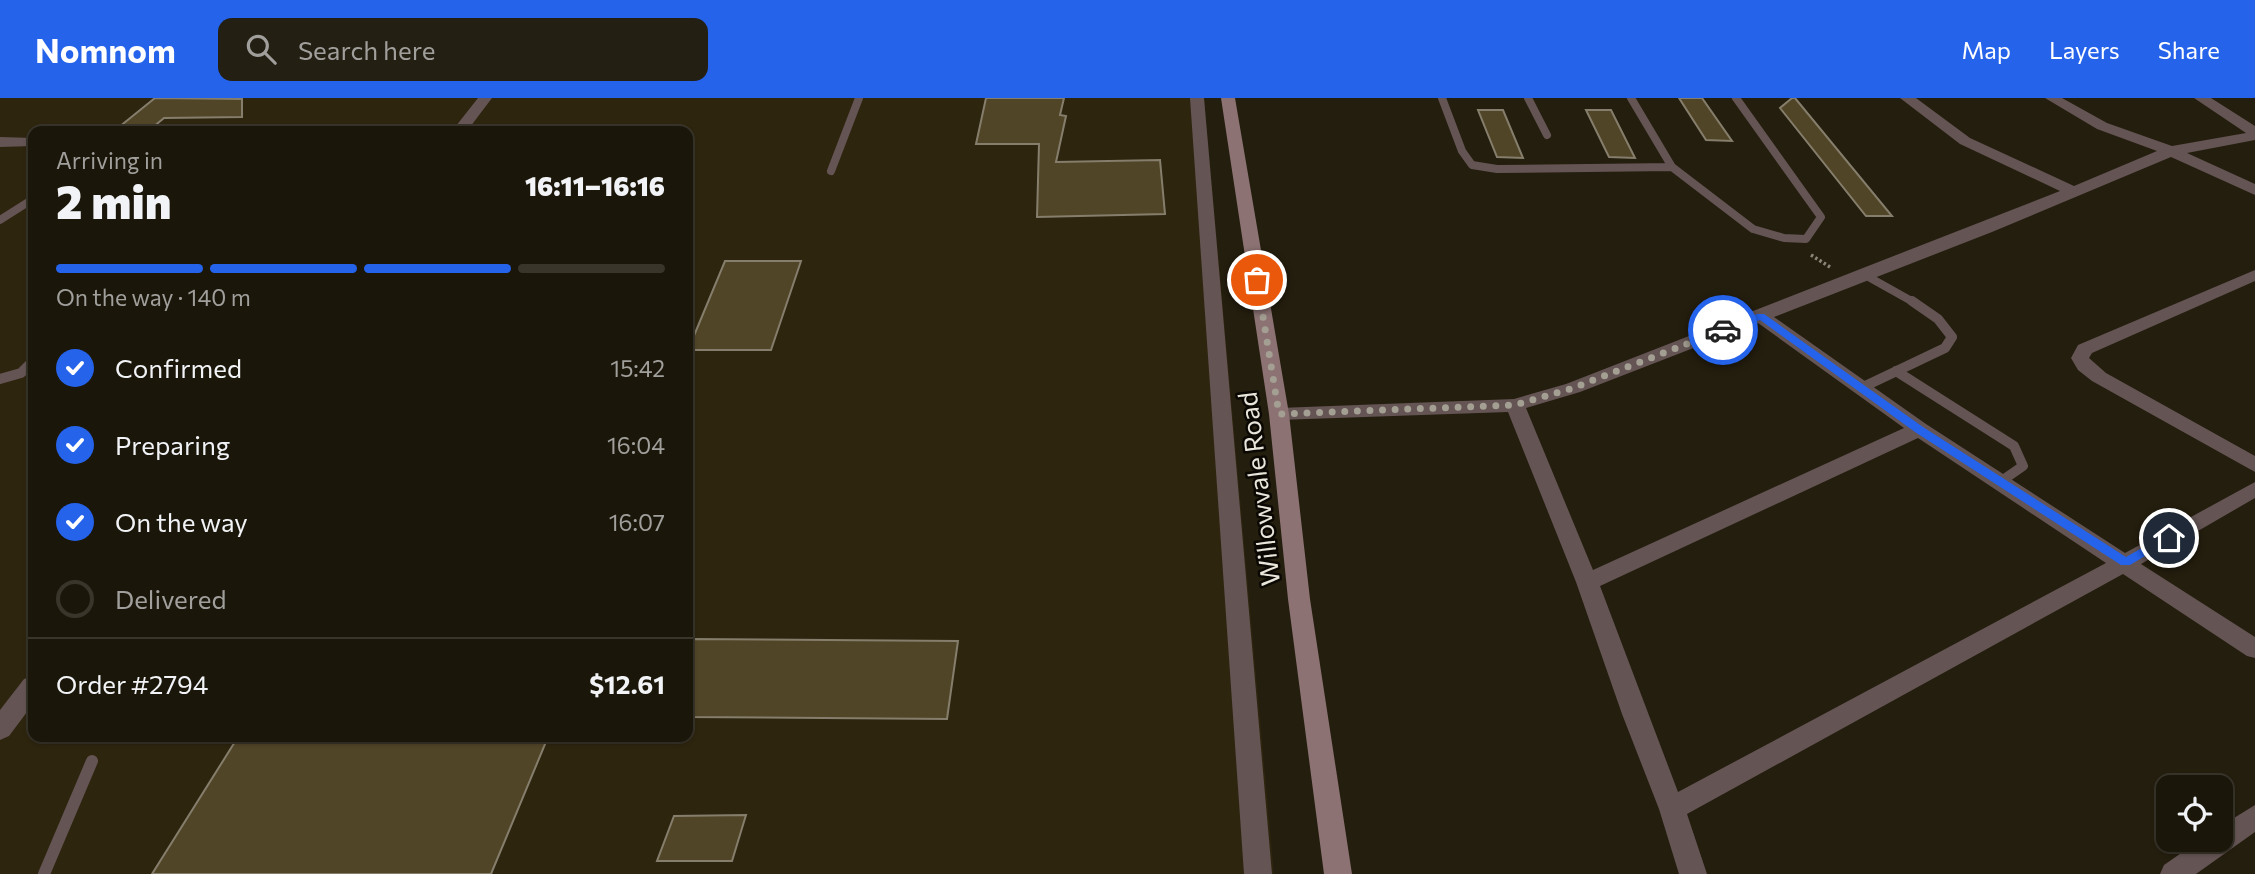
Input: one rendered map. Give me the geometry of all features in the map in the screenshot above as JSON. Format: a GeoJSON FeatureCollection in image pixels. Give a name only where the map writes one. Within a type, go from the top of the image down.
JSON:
{"type":"FeatureCollection","features":[{"type":"Feature","properties":{"kind":"main road","name":"Willowvale Road"},"geometry":{"type":"LineString","coordinates":[[1228,98],[1279,414],[1299,599],[1338,874]]}},
{"type":"Feature","properties":{"kind":"street"},"geometry":{"type":"LineString","coordinates":[[463,126],[485,98]]}},
{"type":"Feature","properties":{"kind":"street"},"geometry":{"type":"LineString","coordinates":[[1197,98],[1258,874]]}},
{"type":"Feature","properties":{"kind":"street"},"geometry":{"type":"LineString","coordinates":[[1907,98],[1965,141],[2074,192]]}},
{"type":"Feature","properties":{"kind":"street"},"geometry":{"type":"LineString","coordinates":[[2052,98],[2102,126],[2171,151],[2255,190]]}},
{"type":"Feature","properties":{"kind":"street"},"geometry":{"type":"LineString","coordinates":[[2201,98],[2255,134]]}},
{"type":"Feature","properties":{"kind":"street"},"geometry":{"type":"LineString","coordinates":[[1279,414],[1515,405],[1573,388],[1761,316],[2171,151],[2255,134]]}},
{"type":"Feature","properties":{"kind":"street"},"geometry":{"type":"LineString","coordinates":[[0,142],[28,142]]}},
{"type":"Feature","properties":{"kind":"street"},"geometry":{"type":"LineString","coordinates":[[2255,275],[2085,349],[2080,358],[2099,377],[2255,465]]}},
{"type":"Feature","properties":{"kind":"street"},"geometry":{"type":"LineString","coordinates":[[1761,316],[1919,429],[2126,562],[2255,649]]}},
{"type":"Feature","properties":{"kind":"street"},"geometry":{"type":"LineString","coordinates":[[1515,405],[1587,582],[1634,714],[1672,809],[1693,874]]}},
{"type":"Feature","properties":{"kind":"street"},"geometry":{"type":"LineString","coordinates":[[1587,582],[1919,429]]}},
{"type":"Feature","properties":{"kind":"street"},"geometry":{"type":"LineString","coordinates":[[1672,809],[2255,489]]}},
{"type":"Feature","properties":{"kind":"street"},"geometry":{"type":"LineString","coordinates":[[0,729],[28,693]]}},
{"type":"Feature","properties":{"kind":"street"},"geometry":{"type":"LineString","coordinates":[[2174,874],[2255,817]]}},
{"type":"Feature","properties":{"kind":"lane"},"geometry":{"type":"LineString","coordinates":[[831,171],[859,98]]}},
{"type":"Feature","properties":{"kind":"lane"},"geometry":{"type":"LineString","coordinates":[[1443,98],[1462,151],[1472,165],[1497,169],[1672,167]]}},
{"type":"Feature","properties":{"kind":"lane"},"geometry":{"type":"LineString","coordinates":[[1528,98],[1547,135]]}},
{"type":"Feature","properties":{"kind":"lane"},"geometry":{"type":"LineString","coordinates":[[1631,98],[1672,167],[1753,229],[1784,238],[1806,239],[1821,217],[1736,98]]}},
{"type":"Feature","properties":{"kind":"lane"},"geometry":{"type":"LineString","coordinates":[[0,220],[28,202]]}},
{"type":"Feature","properties":{"kind":"lane"},"geometry":{"type":"LineString","coordinates":[[1858,278],[1949,327],[1952,337],[1945,348],[1861,388]]}},
{"type":"Feature","properties":{"kind":"lane"},"geometry":{"type":"LineString","coordinates":[[0,379],[21,373],[28,365]]}},
{"type":"Feature","properties":{"kind":"lane"},"geometry":{"type":"LineString","coordinates":[[1896,371],[2014,446],[2023,466],[2000,482]]}},
{"type":"Feature","properties":{"kind":"lane"},"geometry":{"type":"LineString","coordinates":[[44,874],[92,761]]}},
{"type":"Feature","properties":{"kind":"path"},"geometry":{"type":"LineString","coordinates":[[1784,238],[1858,278]]}},
{"type":"Feature","properties":{"kind":"shaded area"},"geometry":{"type":"Polygon","coordinates":[[[0,98],[1204,98],[1274,874],[0,874],[0,98]]]}},
{"type":"Feature","properties":{"kind":"building"},"geometry":{"type":"Polygon","coordinates":[[[155,98],[242,99],[242,117],[164,118],[154,126],[120,126],[155,98]]]}},
{"type":"Feature","properties":{"kind":"building"},"geometry":{"type":"Polygon","coordinates":[[[986,98],[1064,98],[1060,115],[1066,116],[1056,162],[1160,160],[1165,214],[1037,217],[1039,144],[976,144],[986,98]]]}},
{"type":"Feature","properties":{"kind":"building"},"geometry":{"type":"Polygon","coordinates":[[[1679,98],[1702,98],[1732,141],[1706,140],[1679,98]]]}},
{"type":"Feature","properties":{"kind":"building"},"geometry":{"type":"Polygon","coordinates":[[[1795,98],[1892,216],[1866,216],[1780,108],[1795,98]]]}},
{"type":"Feature","properties":{"kind":"building"},"geometry":{"type":"Polygon","coordinates":[[[1478,110],[1503,110],[1523,158],[1497,157],[1478,110]]]}},
{"type":"Feature","properties":{"kind":"building"},"geometry":{"type":"Polygon","coordinates":[[[1586,110],[1611,110],[1635,158],[1609,157],[1586,110]]]}},
{"type":"Feature","properties":{"kind":"building"},"geometry":{"type":"Polygon","coordinates":[[[725,261],[801,261],[771,350],[693,350],[693,338],[725,261]]]}},
{"type":"Feature","properties":{"kind":"building"},"geometry":{"type":"Polygon","coordinates":[[[693,639],[958,641],[947,719],[693,717],[693,639]]]}},
{"type":"Feature","properties":{"kind":"building"},"geometry":{"type":"Polygon","coordinates":[[[235,742],[546,742],[491,874],[152,874],[235,742]]]}},
{"type":"Feature","properties":{"kind":"building"},"geometry":{"type":"Polygon","coordinates":[[[746,815],[732,861],[657,861],[674,816],[746,815]]]}},
{"type":"Feature","properties":{"kind":"way so far"},"geometry":{"type":"LineString","coordinates":[[1257,280],[1279,414],[1515,405],[1573,388],[1723,330]]}},
{"type":"Feature","properties":{"kind":"route"},"geometry":{"type":"LineString","coordinates":[[1723,330],[1761,316],[1919,429],[2126,562],[2169,538]]}}]}
